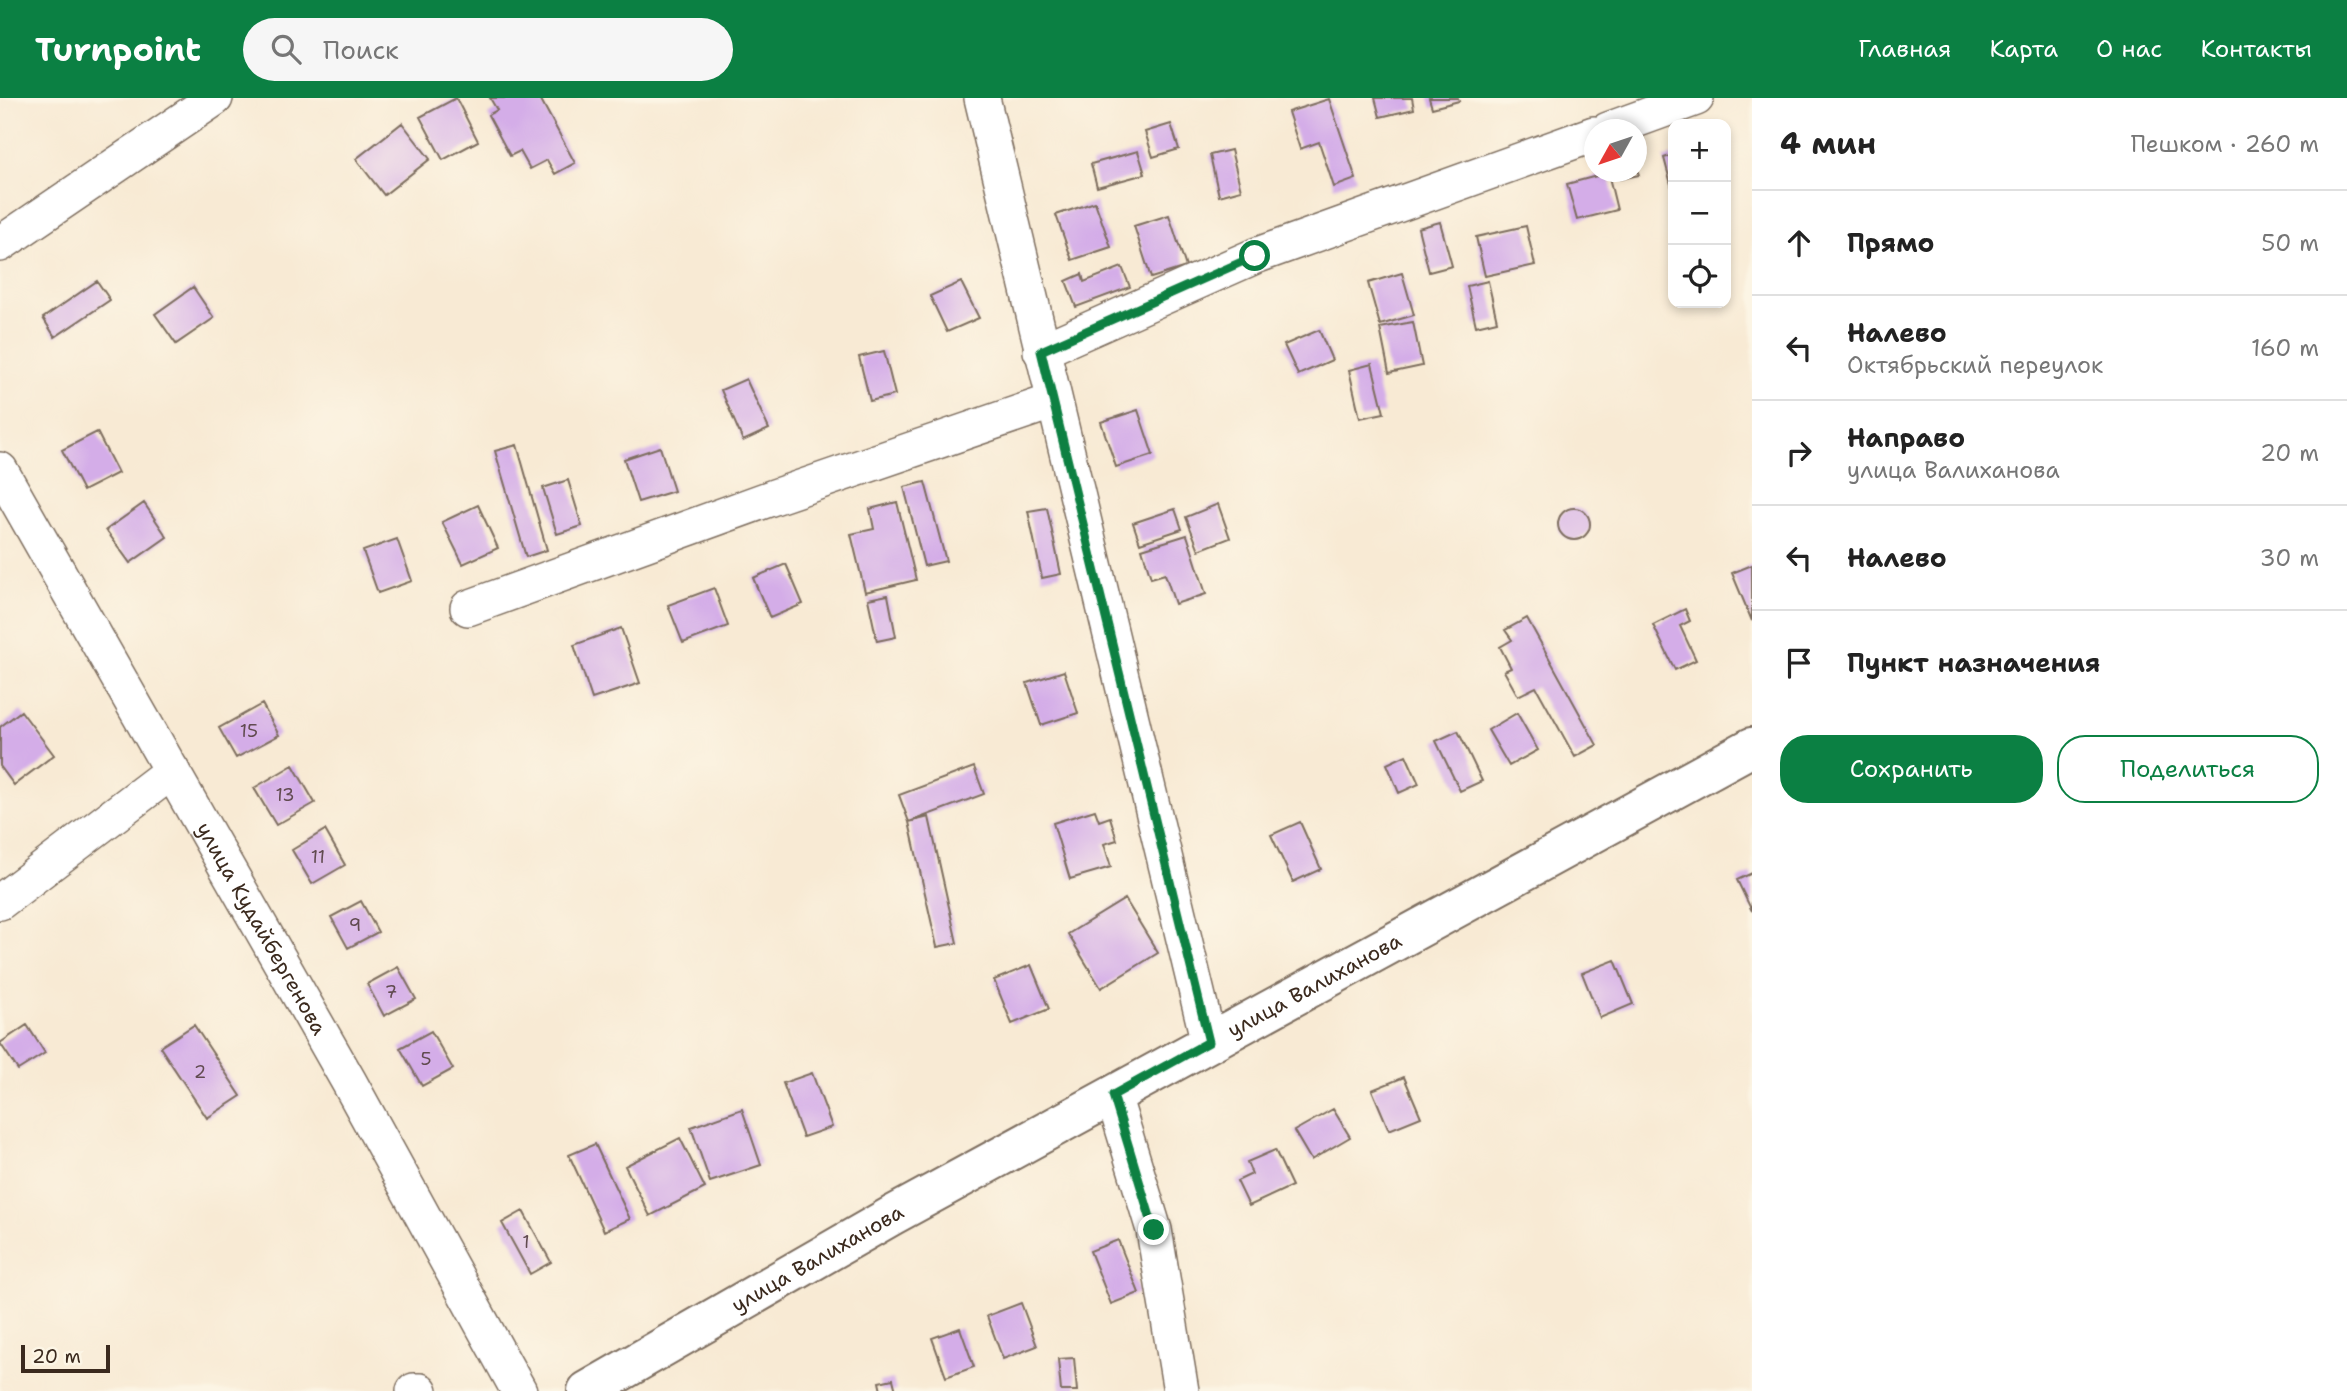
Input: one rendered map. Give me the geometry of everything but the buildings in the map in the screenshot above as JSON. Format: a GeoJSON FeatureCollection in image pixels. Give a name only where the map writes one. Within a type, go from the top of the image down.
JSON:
{"type":"FeatureCollection","features":[{"type":"Feature","properties":{"kind":"main road","name":"улица Валиханова"},"geometry":{"type":"LineString","coordinates":[[587,1391],[893,1215],[1752,747]]}},
{"type":"Feature","properties":{"kind":"street"},"geometry":{"type":"LineString","coordinates":[[0,244],[215,98]]}},
{"type":"Feature","properties":{"kind":"street"},"geometry":{"type":"LineString","coordinates":[[982,98],[1209,1042]]}},
{"type":"Feature","properties":{"kind":"street"},"geometry":{"type":"LineString","coordinates":[[1638,119],[1696,98]]}},
{"type":"Feature","properties":{"kind":"street"},"geometry":{"type":"LineString","coordinates":[[1041,351],[1255,256],[1584,138]]}},
{"type":"Feature","properties":{"kind":"street"},"geometry":{"type":"LineString","coordinates":[[468,608],[774,497],[1054,401]]}},
{"type":"Feature","properties":{"kind":"street","name":"улица Кудайбергенова"},"geometry":{"type":"LineString","coordinates":[[0,470],[356,1094],[519,1391]]}},
{"type":"Feature","properties":{"kind":"street"},"geometry":{"type":"LineString","coordinates":[[0,902],[172,771]]}},
{"type":"Feature","properties":{"kind":"street"},"geometry":{"type":"LineString","coordinates":[[1113,1095],[1154,1230],[1181,1391]]}},
{"type":"Feature","properties":{"kind":"street"},"geometry":{"type":"LineString","coordinates":[[414,1391],[420,1391]]}},
{"type":"Feature","properties":{"kind":"route"},"geometry":{"type":"LineString","coordinates":[[1154,1230],[1113,1095],[1209,1042],[1041,351],[1255,256]]}}]}
